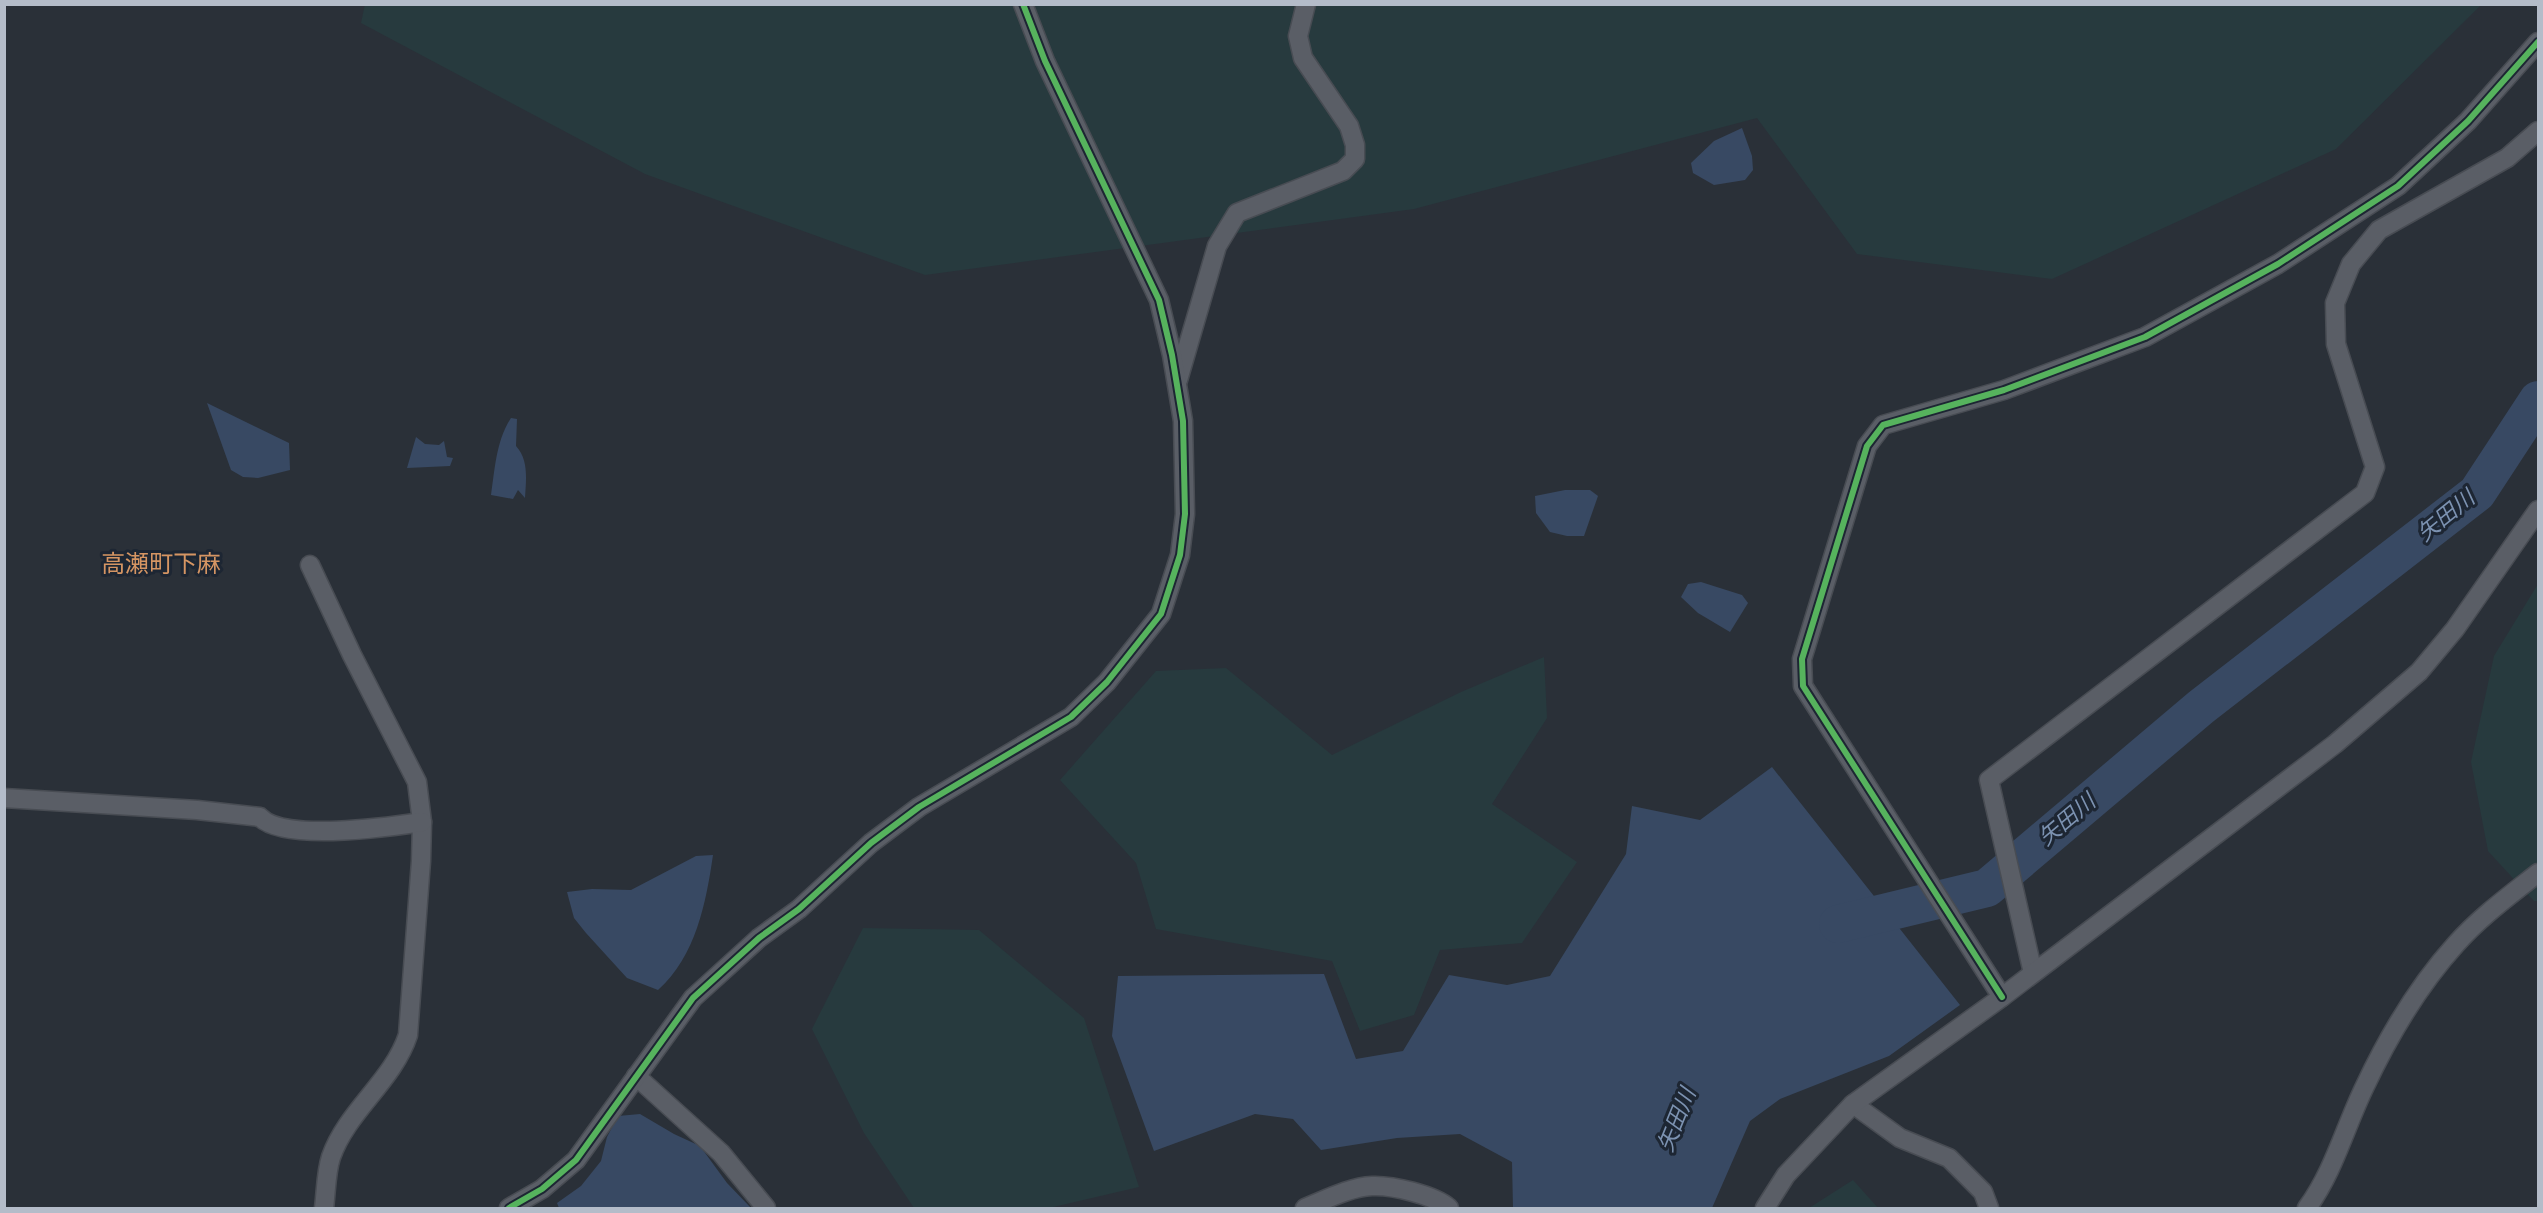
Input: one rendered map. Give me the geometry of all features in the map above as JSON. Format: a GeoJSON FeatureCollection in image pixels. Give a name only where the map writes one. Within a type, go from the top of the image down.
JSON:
{"type":"FeatureCollection","features":[{"type":"Feature","properties":{"kind":"street"},"geometry":{"type":"LineString","coordinates":[[509,1209],[542,1189],[576,1160],[693,998],[759,938],[799,909],[871,843],[919,807],[1071,717],[1107,682],[1161,614],[1180,555],[1185,514],[1183,421],[1159,300],[1045,61],[1023,4]]}},
{"type":"Feature","properties":{"kind":"street"},"geometry":{"type":"LineString","coordinates":[[1176,384],[1217,246],[1237,213],[1343,171],[1354,159],[1355,145],[1349,126],[1303,58],[1298,36],[1306,4]]}},
{"type":"Feature","properties":{"kind":"street"},"geometry":{"type":"LineString","coordinates":[[2002,997],[1803,686],[1802,659],[1867,446],[1883,425],[2004,390],[2145,337],[2278,264],[2398,186],[2468,121],[2538,42]]}},
{"type":"Feature","properties":{"kind":"street"},"geometry":{"type":"LineString","coordinates":[[2033,973],[1989,780],[2365,493],[2375,467],[2336,344],[2335,303],[2351,264],[2379,230],[2507,158],[2538,131]]}},
{"type":"Feature","properties":{"kind":"street"},"geometry":{"type":"LineString","coordinates":[[1765,1209],[1786,1175],[1852,1104],[2002,997],[2335,744],[2419,672],[2454,629],[2538,510]]}},
{"type":"Feature","properties":{"kind":"street"},"geometry":{"type":"LineString","coordinates":[[310,565],[351,655],[417,782],[422,822],[408,1035],[402,1054],[349,1123],[331,1158],[324,1209]]}},
{"type":"Feature","properties":{"kind":"street"},"geometry":{"type":"LineString","coordinates":[[4,798],[197,810],[260,817],[264,821],[289,829],[364,830],[422,822]]}},
{"type":"Feature","properties":{"kind":"street"},"geometry":{"type":"LineString","coordinates":[[2307,1209],[2324,1185],[2365,1087],[2401,1016],[2456,944],[2496,905],[2538,873]]}},
{"type":"Feature","properties":{"kind":"street"},"geometry":{"type":"LineString","coordinates":[[636,1076],[722,1153],[766,1209]]}},
{"type":"Feature","properties":{"kind":"street"},"geometry":{"type":"LineString","coordinates":[[1852,1104],[1900,1138],[1949,1158],[1983,1192],[1989,1209]]}},
{"type":"Feature","properties":{"kind":"street"},"geometry":{"type":"LineString","coordinates":[[1305,1209],[1338,1195],[1372,1186],[1418,1193],[1449,1209]]}},
{"type":"Feature","properties":{"kind":"green space"},"geometry":{"type":"Polygon","coordinates":[[[365,4],[2481,5],[2336,149],[2052,279],[1857,254],[1757,118],[1414,209],[925,275],[645,174],[361,23],[365,4]]]}},
{"type":"Feature","properties":{"kind":"green space"},"geometry":{"type":"Polygon","coordinates":[[[2538,584],[2538,901],[2534,901],[2488,851],[2471,762],[2494,656],[2538,584]]]}},
{"type":"Feature","properties":{"kind":"green space"},"geometry":{"type":"Polygon","coordinates":[[[1544,657],[1547,718],[1492,804],[1577,862],[1522,943],[1440,950],[1414,1015],[1360,1031],[1332,961],[1156,929],[1136,863],[1060,780],[1156,671],[1226,668],[1332,755],[1461,692],[1544,657]]]}},
{"type":"Feature","properties":{"kind":"green space"},"geometry":{"type":"Polygon","coordinates":[[[863,928],[979,930],[1084,1018],[1139,1187],[1049,1208],[914,1208],[864,1133],[812,1029],[863,928]]]}},
{"type":"Feature","properties":{"kind":"green space"},"geometry":{"type":"Polygon","coordinates":[[[1853,1180],[1878,1208],[1809,1208],[1853,1180]]]}},
{"type":"Feature","properties":{"kind":"water"},"geometry":{"type":"Polygon","coordinates":[[[1742,128],[1752,156],[1753,170],[1745,180],[1714,185],[1693,173],[1691,163],[1714,141],[1742,128]]]}},
{"type":"Feature","properties":{"kind":"water"},"geometry":{"type":"Polygon","coordinates":[[[207,403],[289,443],[290,470],[258,478],[243,477],[231,470],[207,403]]]}},
{"type":"Feature","properties":{"kind":"water"},"geometry":{"type":"Polygon","coordinates":[[[511,418],[517,419],[516,446],[525,464],[525,498],[518,490],[513,499],[491,495],[499,446],[511,418]]]}},
{"type":"Feature","properties":{"kind":"water"},"geometry":{"type":"Polygon","coordinates":[[[416,437],[425,444],[439,445],[444,441],[447,457],[453,458],[450,466],[407,468],[416,437]]]}},
{"type":"Feature","properties":{"kind":"water"},"geometry":{"type":"Polygon","coordinates":[[[1565,490],[1590,490],[1598,496],[1584,536],[1567,536],[1550,532],[1536,513],[1535,496],[1565,490]]]}},
{"type":"Feature","properties":{"kind":"water"},"geometry":{"type":"Polygon","coordinates":[[[1701,582],[1742,595],[1748,603],[1730,632],[1698,613],[1681,597],[1688,584],[1701,582]]]}},
{"type":"Feature","properties":{"kind":"water"},"geometry":{"type":"Polygon","coordinates":[[[1772,767],[1960,1005],[1889,1056],[1780,1099],[1750,1121],[1712,1208],[1513,1208],[1512,1162],[1460,1134],[1397,1138],[1321,1150],[1293,1119],[1255,1114],[1154,1151],[1112,1036],[1118,976],[1324,974],[1356,1059],[1403,1051],[1449,975],[1507,985],[1550,976],[1626,854],[1632,806],[1700,820],[1772,767]]]}},
{"type":"Feature","properties":{"kind":"water"},"geometry":{"type":"Polygon","coordinates":[[[713,855],[707,892],[697,928],[682,961],[658,990],[627,978],[574,918],[567,892],[592,889],[631,890],[696,856],[713,855]]]}},
{"type":"Feature","properties":{"kind":"water"},"geometry":{"type":"Polygon","coordinates":[[[640,1114],[700,1146],[727,1183],[751,1208],[559,1208],[557,1203],[581,1186],[601,1161],[607,1137],[618,1116],[640,1114]]]}},
{"type":"Feature","properties":{"kind":"waterway","name":"矢田川"},"geometry":{"type":"LineString","coordinates":[[1838,924],[1987,888],[2201,707],[2477,493],[2538,400]]}},
{"type":"Feature","properties":{"kind":"cycle path"},"geometry":{"type":"LineString","coordinates":[[509,1208],[542,1189],[576,1160],[693,998],[759,938],[799,909],[871,843],[919,807],[1071,717],[1107,682],[1161,614],[1180,555],[1185,514],[1183,421],[1172,355],[1159,300],[1045,61],[1023,4]]}},
{"type":"Feature","properties":{"kind":"cycle path"},"geometry":{"type":"LineString","coordinates":[[2002,997],[1803,686],[1802,659],[1867,446],[1883,425],[2004,390],[2145,337],[2278,264],[2398,186],[2468,121],[2538,42]]}},
{"type":"Feature","properties":{"kind":"district","name":"高瀬町下麻"},"geometry":{"type":"Point","coordinates":[161,564]}}]}
